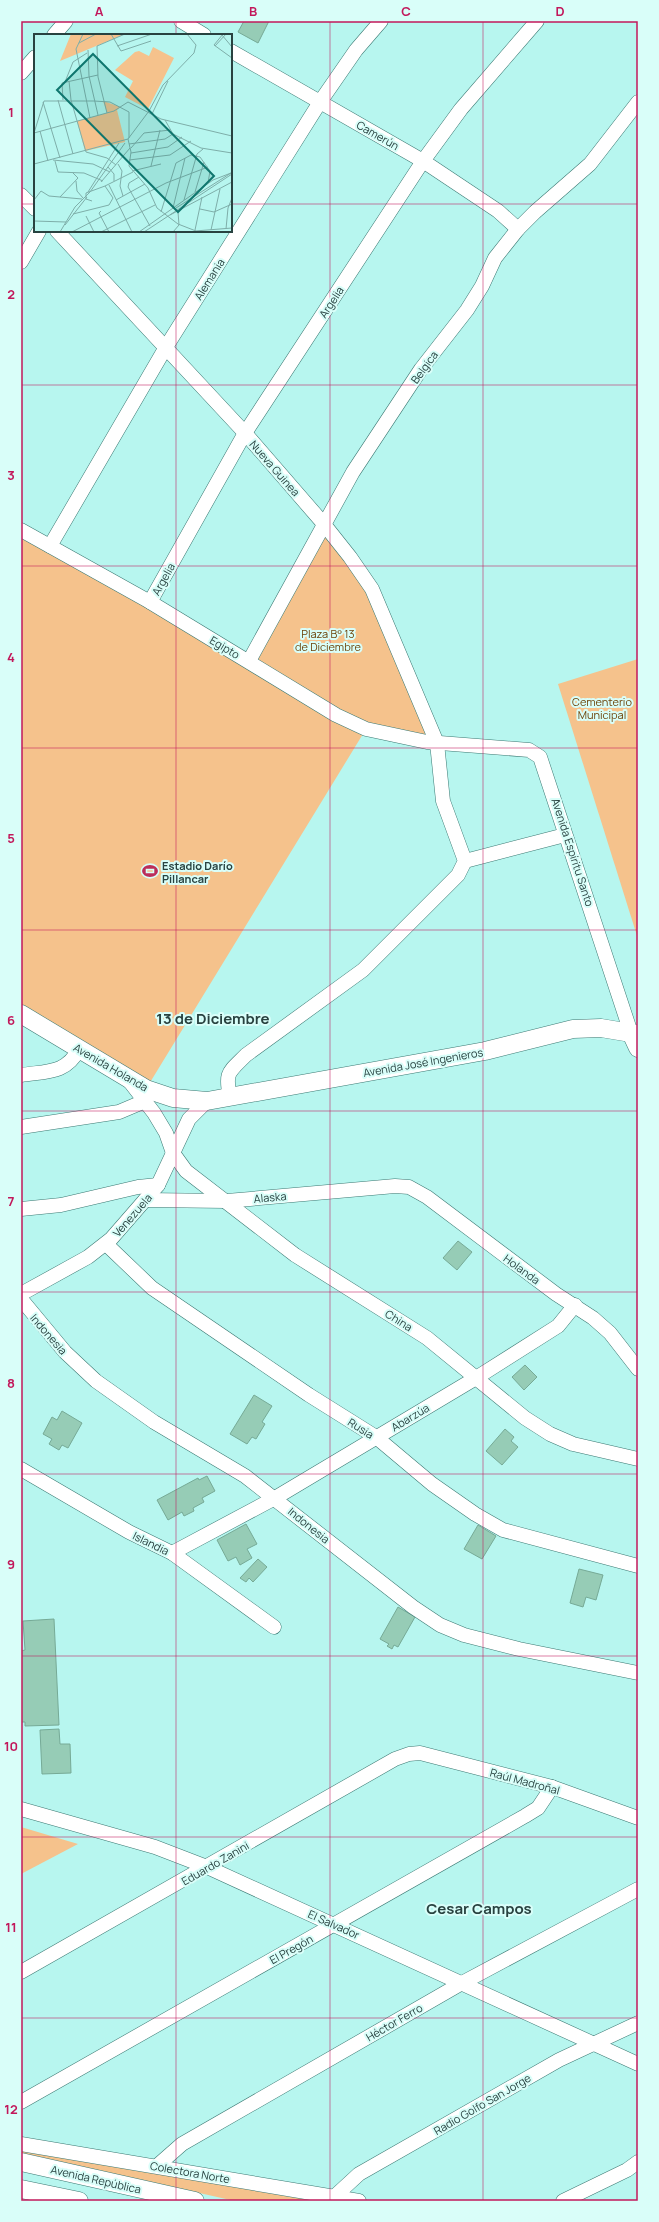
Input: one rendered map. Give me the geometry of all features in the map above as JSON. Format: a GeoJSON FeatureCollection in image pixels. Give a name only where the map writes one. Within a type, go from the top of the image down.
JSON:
{"type":"FeatureCollection","features":[{"type":"Feature","properties":{"kind":"street"},"geometry":{"type":"LineString","coordinates":[[55,34],[66,21]]}},
{"type":"Feature","properties":{"kind":"street"},"geometry":{"type":"LineString","coordinates":[[181,21],[198,33]]}},
{"type":"Feature","properties":{"kind":"street","name":"Alemania"},"geometry":{"type":"LineString","coordinates":[[50,546],[166,348],[320,102],[356,50],[381,21]]}},
{"type":"Feature","properties":{"kind":"street","name":"Argelia"},"geometry":{"type":"LineString","coordinates":[[150,602],[245,433],[423,161],[461,109],[537,21]]}},
{"type":"Feature","properties":{"kind":"street","name":"Camerún"},"geometry":{"type":"LineString","coordinates":[[232,52],[423,161],[498,211],[518,230]]}},
{"type":"Feature","properties":{"kind":"street"},"geometry":{"type":"LineString","coordinates":[[21,73],[34,58]]}},
{"type":"Feature","properties":{"kind":"street","name":"Belgica"},"geometry":{"type":"LineString","coordinates":[[249,661],[323,523],[353,472],[421,369],[467,310],[482,286],[495,258],[518,230],[590,164],[638,102]]}},
{"type":"Feature","properties":{"kind":"street"},"geometry":{"type":"LineString","coordinates":[[21,195],[34,208]]}},
{"type":"Feature","properties":{"kind":"street"},"geometry":{"type":"LineString","coordinates":[[21,262],[38,232]]}},
{"type":"Feature","properties":{"kind":"street","name":"Nueva Guinea"},"geometry":{"type":"LineString","coordinates":[[58,232],[245,433],[323,523],[350,557],[372,589],[437,743],[443,801],[465,861]]}},
{"type":"Feature","properties":{"kind":"street","name":"Egipto"},"geometry":{"type":"LineString","coordinates":[[21,530],[150,602],[336,715],[366,729],[437,743]]}},
{"type":"Feature","properties":{"kind":"street","name":"Avenida Espíritu Santo"},"geometry":{"type":"LineString","coordinates":[[437,743],[529,750],[540,757],[559,808],[566,835],[636,1038]]}},
{"type":"Feature","properties":{"kind":"street"},"geometry":{"type":"LineString","coordinates":[[230,1098],[226,1079],[231,1069],[246,1055],[363,970],[458,875],[465,861],[566,835]]}},
{"type":"Feature","properties":{"kind":"street","name":"Avenida Holanda"},"geometry":{"type":"LineString","coordinates":[[21,1014],[146,1089],[173,1098],[207,1101]]}},
{"type":"Feature","properties":{"kind":"street","name":"Avenida José Ingenieros"},"geometry":{"type":"LineString","coordinates":[[207,1101],[485,1051],[573,1029],[601,1028],[636,1038]]}},
{"type":"Feature","properties":{"kind":"street"},"geometry":{"type":"LineString","coordinates":[[21,1075],[63,1068],[73,1062],[79,1049]]}},
{"type":"Feature","properties":{"kind":"street","name":"China"},"geometry":{"type":"LineString","coordinates":[[128,1078],[166,1133],[173,1153],[186,1171],[227,1201],[294,1255],[427,1338],[525,1418],[550,1434],[573,1444],[638,1459]]}},
{"type":"Feature","properties":{"kind":"street"},"geometry":{"type":"LineString","coordinates":[[21,1127],[119,1112],[145,1101]]}},
{"type":"Feature","properties":{"kind":"street","name":"Venezuela"},"geometry":{"type":"LineString","coordinates":[[21,1294],[88,1257],[106,1244],[158,1185],[190,1119],[207,1101]]}},
{"type":"Feature","properties":{"kind":"street"},"geometry":{"type":"LineString","coordinates":[[21,1209],[61,1205],[138,1187],[158,1185]]}},
{"type":"Feature","properties":{"kind":"street","name":"Alaska"},"geometry":{"type":"LineString","coordinates":[[145,1200],[227,1201],[395,1186]]}},
{"type":"Feature","properties":{"kind":"street","name":"Holanda"},"geometry":{"type":"LineString","coordinates":[[395,1186],[409,1187],[427,1198],[556,1294],[575,1305],[610,1333],[638,1369]]}},
{"type":"Feature","properties":{"kind":"street","name":"Rusia"},"geometry":{"type":"LineString","coordinates":[[106,1244],[152,1288],[309,1395],[376,1437],[432,1484],[475,1514],[503,1530],[638,1566]]}},
{"type":"Feature","properties":{"kind":"street","name":"Indonesia"},"geometry":{"type":"LineString","coordinates":[[21,1299],[64,1352],[96,1381],[154,1422],[245,1476],[407,1602],[440,1624],[464,1635],[519,1649],[638,1673]]}},
{"type":"Feature","properties":{"kind":"street","name":"Abarzúa"},"geometry":{"type":"LineString","coordinates":[[172,1553],[275,1498],[476,1378],[558,1326],[575,1305]]}},
{"type":"Feature","properties":{"kind":"street","name":"Islandia"},"geometry":{"type":"LineString","coordinates":[[21,1469],[129,1532],[172,1553],[274,1627]]}},
{"type":"Feature","properties":{"kind":"street","name":"Raúl Madroñal"},"geometry":{"type":"LineString","coordinates":[[409,1754],[420,1753],[552,1787],[638,1818]]}},
{"type":"Feature","properties":{"kind":"street","name":"Eduardo Zanini"},"geometry":{"type":"LineString","coordinates":[[21,1972],[395,1759],[409,1754]]}},
{"type":"Feature","properties":{"kind":"street","name":"El Pregón"},"geometry":{"type":"LineString","coordinates":[[21,2102],[525,1816],[538,1808],[552,1787]]}},
{"type":"Feature","properties":{"kind":"street","name":"El Salvador"},"geometry":{"type":"LineString","coordinates":[[21,1809],[155,1847],[207,1867],[335,1924],[594,2045],[638,2064]]}},
{"type":"Feature","properties":{"kind":"street","name":"Héctor Ferro"},"geometry":{"type":"LineString","coordinates":[[157,2166],[182,2144],[462,1983],[638,1889]]}},
{"type":"Feature","properties":{"kind":"street","name":"Radio Golfo San Jorge"},"geometry":{"type":"LineString","coordinates":[[334,2198],[359,2174],[559,2060],[594,2045],[638,2023]]}},
{"type":"Feature","properties":{"kind":"street","name":"Colectora Norte"},"geometry":{"type":"LineString","coordinates":[[21,2144],[359,2201]]}},
{"type":"Feature","properties":{"kind":"street","name":"Avenida República"},"geometry":{"type":"LineString","coordinates":[[21,2162],[195,2201]]}},
{"type":"Feature","properties":{"kind":"street"},"geometry":{"type":"LineString","coordinates":[[563,2201],[627,2170],[638,2162]]}},
{"type":"Feature","properties":{"kind":"street"},"geometry":{"type":"LineString","coordinates":[[21,2189],[79,2201]]}},
{"type":"Feature","properties":{"kind":"green space","name":"Estadio Darío Pillancar"},"geometry":{"type":"Polygon","coordinates":[[[323,523],[350,557],[437,743],[366,729],[146,1089],[21,1014],[21,530],[248,661],[323,523]]]}},
{"type":"Feature","properties":{"kind":"green space","name":"Cementerio Municipal"},"geometry":{"type":"Polygon","coordinates":[[[638,659],[638,939],[558,684],[638,659]]]}},
{"type":"Feature","properties":{"kind":"green space"},"geometry":{"type":"Polygon","coordinates":[[[21,1827],[78,1844],[21,1874],[21,1827]]]}},
{"type":"Feature","properties":{"kind":"green space"},"geometry":{"type":"Polygon","coordinates":[[[21,2149],[320,2201],[235,2201],[21,2153],[21,2149]]]}},
{"type":"Feature","properties":{"kind":"building"},"geometry":{"type":"Polygon","coordinates":[[[244,21],[269,21],[258,43],[238,32],[244,21]]]}},
{"type":"Feature","properties":{"kind":"building"},"geometry":{"type":"Polygon","coordinates":[[[458,1241],[472,1252],[457,1270],[443,1258],[458,1241]]]}},
{"type":"Feature","properties":{"kind":"building"},"geometry":{"type":"Polygon","coordinates":[[[525,1365],[537,1377],[524,1390],[512,1377],[525,1365]]]}},
{"type":"Feature","properties":{"kind":"building"},"geometry":{"type":"Polygon","coordinates":[[[254,1395],[272,1406],[262,1422],[265,1424],[256,1439],[252,1437],[247,1444],[230,1434],[254,1395]]]}},
{"type":"Feature","properties":{"kind":"building"},"geometry":{"type":"Polygon","coordinates":[[[62,1411],[82,1423],[68,1448],[62,1445],[59,1450],[49,1444],[52,1439],[43,1434],[52,1417],[57,1420],[62,1411]]]}},
{"type":"Feature","properties":{"kind":"building"},"geometry":{"type":"Polygon","coordinates":[[[505,1429],[514,1437],[511,1441],[518,1447],[502,1465],[486,1451],[505,1429]]]}},
{"type":"Feature","properties":{"kind":"building"},"geometry":{"type":"Polygon","coordinates":[[[207,1476],[215,1491],[202,1498],[204,1502],[193,1508],[194,1511],[184,1516],[182,1512],[168,1520],[157,1500],[198,1478],[199,1480],[207,1476]]]}},
{"type":"Feature","properties":{"kind":"building"},"geometry":{"type":"Polygon","coordinates":[[[246,1524],[257,1544],[247,1549],[252,1558],[240,1565],[236,1557],[228,1561],[217,1540],[246,1524]]]}},
{"type":"Feature","properties":{"kind":"building"},"geometry":{"type":"Polygon","coordinates":[[[478,1525],[496,1536],[482,1559],[464,1549],[478,1525]]]}},
{"type":"Feature","properties":{"kind":"building"},"geometry":{"type":"Polygon","coordinates":[[[258,1559],[267,1567],[253,1582],[249,1578],[246,1582],[240,1578],[258,1559]]]}},
{"type":"Feature","properties":{"kind":"building"},"geometry":{"type":"Polygon","coordinates":[[[579,1569],[603,1575],[596,1600],[586,1597],[583,1607],[570,1603],[579,1569]]]}},
{"type":"Feature","properties":{"kind":"building"},"geometry":{"type":"Polygon","coordinates":[[[398,1607],[415,1617],[398,1647],[394,1645],[392,1649],[387,1646],[389,1644],[380,1639],[398,1607]]]}},
{"type":"Feature","properties":{"kind":"building"},"geometry":{"type":"Polygon","coordinates":[[[54,1619],[59,1725],[25,1726],[25,1722],[21,1722],[21,1651],[25,1650],[23,1621],[54,1619]]]}},
{"type":"Feature","properties":{"kind":"building"},"geometry":{"type":"Polygon","coordinates":[[[59,1729],[60,1744],[70,1744],[71,1773],[42,1774],[40,1730],[59,1729]]]}},
{"type":"Feature","properties":{"kind":"place","name":"Estadio Darío Pillancar"},"geometry":{"type":"Point","coordinates":[150,871]}},
{"type":"Feature","properties":{"kind":"district","name":"13 de Diciembre"},"geometry":{"type":"Point","coordinates":[213,1018]}},
{"type":"Feature","properties":{"kind":"district","name":"Cesar Campos"},"geometry":{"type":"Point","coordinates":[479,1908]}},
{"type":"Feature","properties":{"kind":"park label","name":"Plaza B° 13 de Diciembre"},"geometry":{"type":"Point","coordinates":[328,639]}}]}
